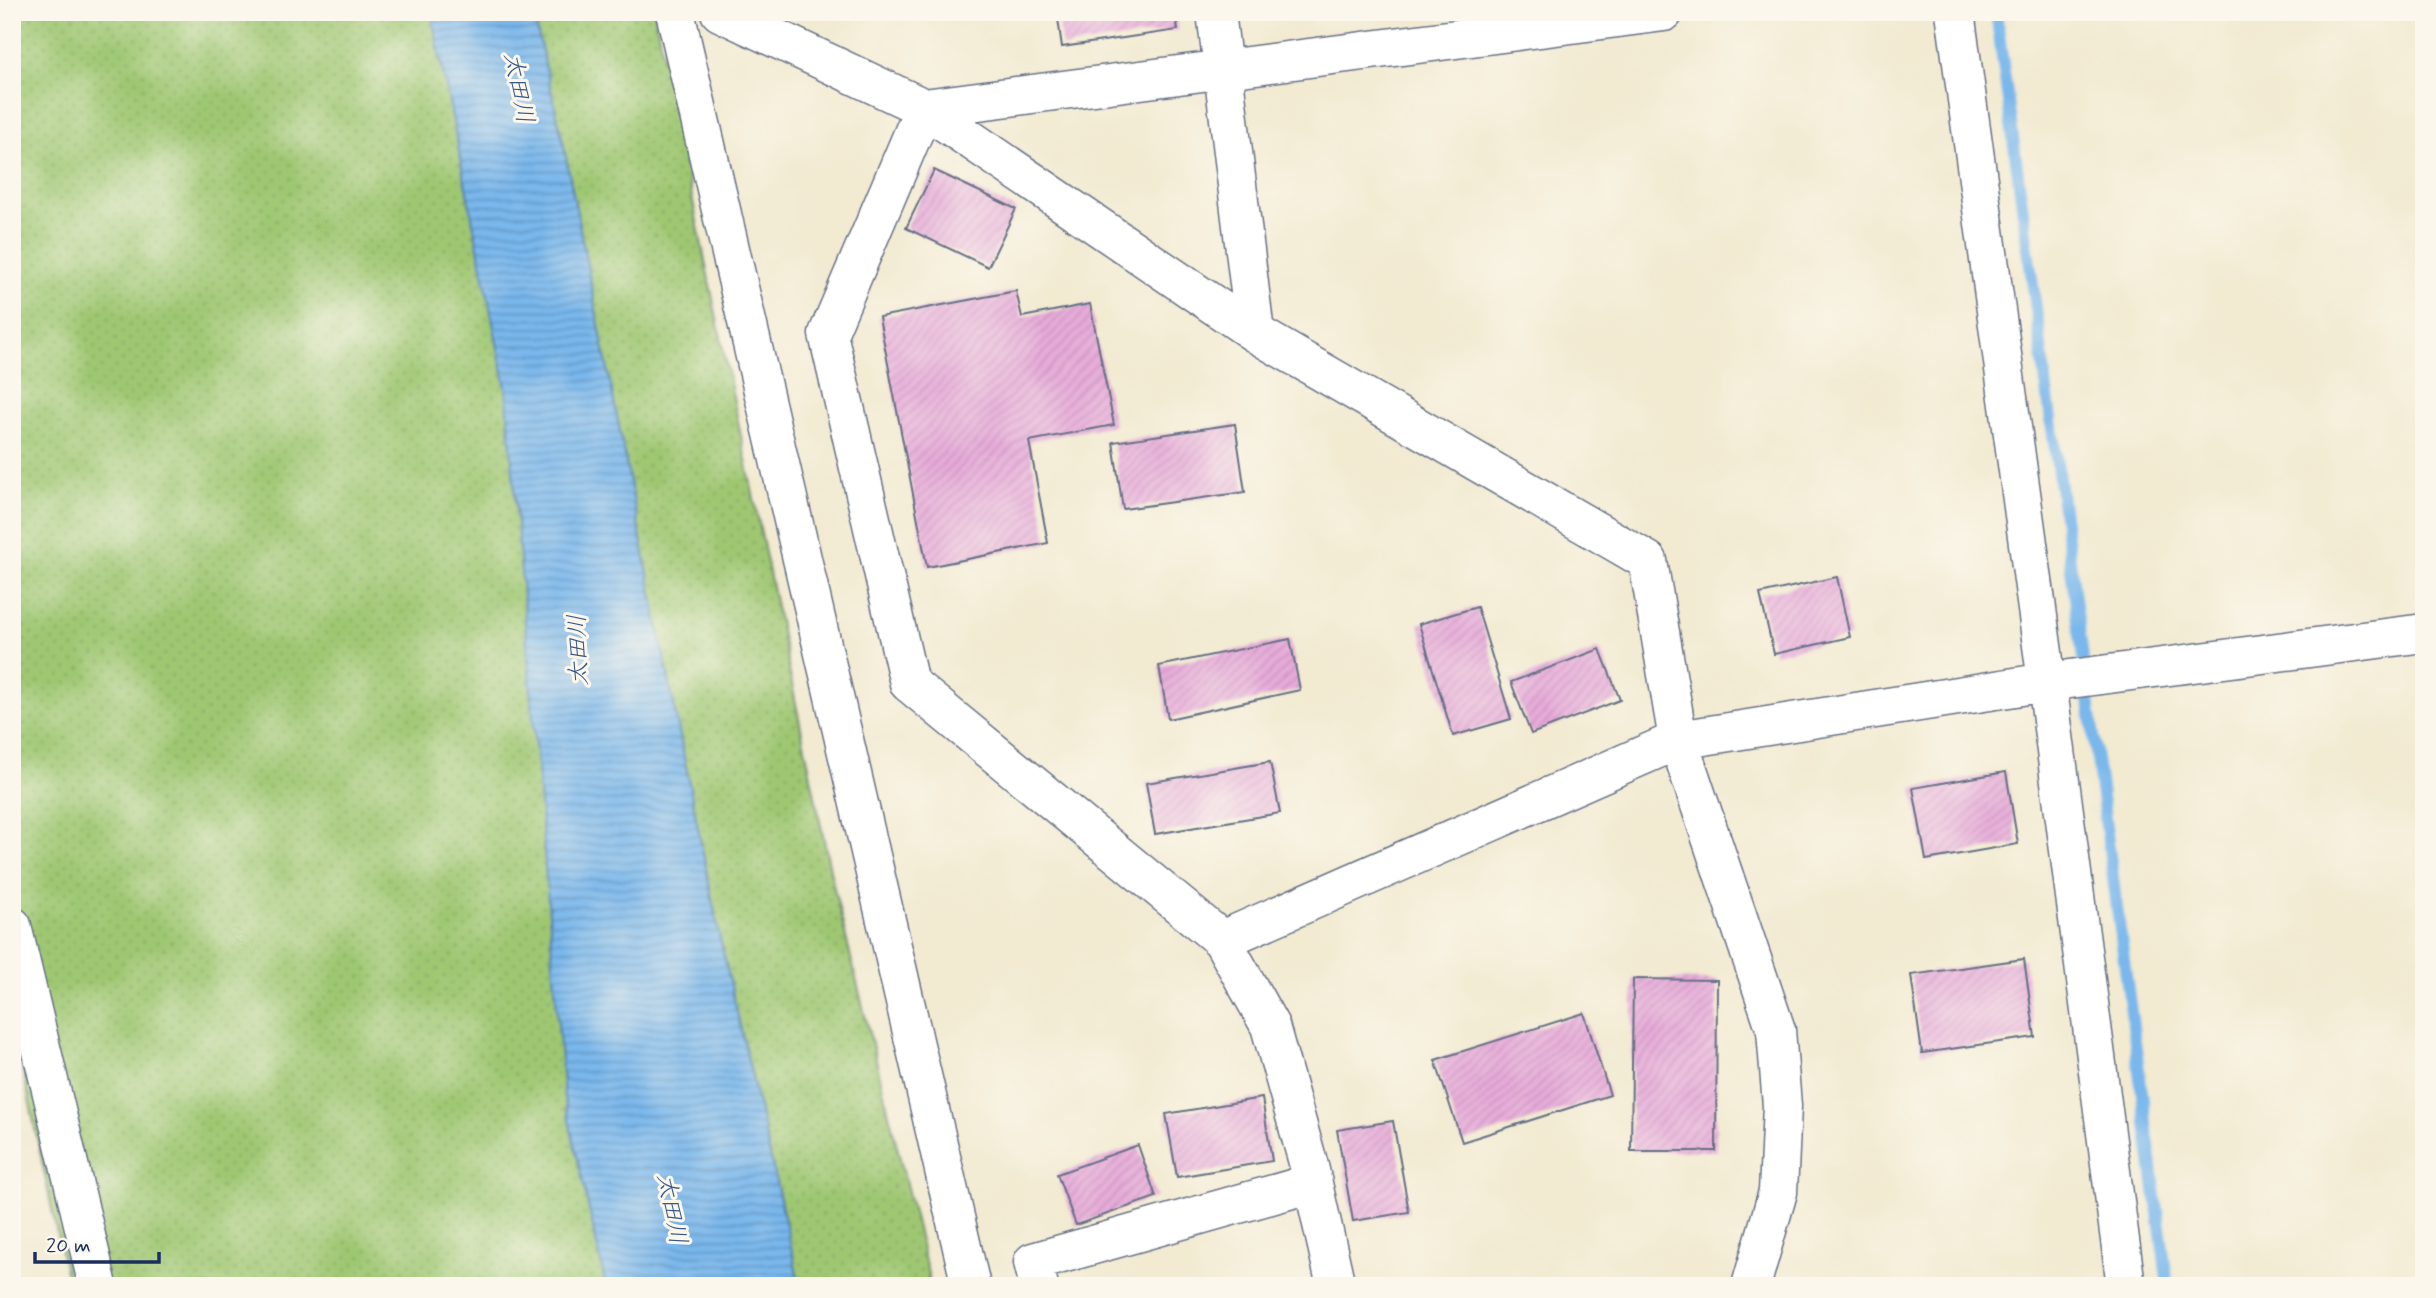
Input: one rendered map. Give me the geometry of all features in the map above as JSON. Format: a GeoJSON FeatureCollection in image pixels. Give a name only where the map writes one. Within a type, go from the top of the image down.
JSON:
{"type":"FeatureCollection","features":[{"type":"Feature","properties":{"kind":"street"},"geometry":{"type":"LineString","coordinates":[[675,12],[971,1286]]}},
{"type":"Feature","properties":{"kind":"street"},"geometry":{"type":"LineString","coordinates":[[720,12],[924,108],[1255,333],[1648,561],[1678,740],[1776,1030],[1782,1106],[1778,1192],[1751,1286]]}},
{"type":"Feature","properties":{"kind":"street"},"geometry":{"type":"LineString","coordinates":[[1216,12],[1255,333]]}},
{"type":"Feature","properties":{"kind":"street"},"geometry":{"type":"LineString","coordinates":[[924,108],[1664,12]]}},
{"type":"Feature","properties":{"kind":"street"},"geometry":{"type":"LineString","coordinates":[[1955,12],[2048,682],[2126,1286]]}},
{"type":"Feature","properties":{"kind":"street"},"geometry":{"type":"LineString","coordinates":[[924,108],[828,334],[909,683],[1222,940],[1270,1026],[1313,1182],[1336,1286]]}},
{"type":"Feature","properties":{"kind":"street"},"geometry":{"type":"LineString","coordinates":[[1222,940],[1678,740],[2048,682],[2424,633]]}},
{"type":"Feature","properties":{"kind":"street"},"geometry":{"type":"LineString","coordinates":[[12,926],[98,1286]]}},
{"type":"Feature","properties":{"kind":"street"},"geometry":{"type":"LineString","coordinates":[[1039,1286],[1033,1262],[1313,1182]]}},
{"type":"Feature","properties":{"kind":"green space"},"geometry":{"type":"Polygon","coordinates":[[[12,12],[654,12],[833,884],[931,1286],[68,1286],[12,1018],[12,12]]]}},
{"type":"Feature","properties":{"kind":"water","name":"太田川"},"geometry":{"type":"Polygon","coordinates":[[[431,12],[533,12],[562,137],[718,929],[800,1286],[606,1286],[564,1098],[506,388],[431,12]]]}},
{"type":"Feature","properties":{"kind":"building"},"geometry":{"type":"Polygon","coordinates":[[[1057,12],[1175,12],[1178,30],[1062,47],[1057,12]]]}},
{"type":"Feature","properties":{"kind":"building"},"geometry":{"type":"Polygon","coordinates":[[[934,170],[1016,209],[988,267],[906,228],[934,170]]]}},
{"type":"Feature","properties":{"kind":"building"},"geometry":{"type":"Polygon","coordinates":[[[1016,291],[1022,317],[1090,304],[1114,425],[1029,441],[1048,543],[927,567],[879,317],[1016,291]]]}},
{"type":"Feature","properties":{"kind":"building"},"geometry":{"type":"Polygon","coordinates":[[[1235,424],[1245,492],[1123,509],[1113,442],[1235,424]]]}},
{"type":"Feature","properties":{"kind":"building"},"geometry":{"type":"Polygon","coordinates":[[[1837,577],[1850,637],[1774,654],[1760,594],[1837,577]]]}},
{"type":"Feature","properties":{"kind":"building"},"geometry":{"type":"Polygon","coordinates":[[[1477,607],[1511,719],[1453,736],[1419,624],[1477,607]]]}},
{"type":"Feature","properties":{"kind":"building"},"geometry":{"type":"Polygon","coordinates":[[[1290,639],[1300,690],[1168,719],[1159,666],[1290,639]]]}},
{"type":"Feature","properties":{"kind":"building"},"geometry":{"type":"Polygon","coordinates":[[[1600,649],[1620,700],[1531,734],[1511,682],[1600,649]]]}},
{"type":"Feature","properties":{"kind":"building"},"geometry":{"type":"Polygon","coordinates":[[[1270,762],[1280,813],[1155,834],[1146,783],[1270,762]]]}},
{"type":"Feature","properties":{"kind":"building"},"geometry":{"type":"Polygon","coordinates":[[[2006,772],[2018,844],[1926,860],[1913,788],[2006,772]]]}},
{"type":"Feature","properties":{"kind":"building"},"geometry":{"type":"Polygon","coordinates":[[[2024,959],[2035,1037],[1922,1053],[1911,975],[2024,959]]]}},
{"type":"Feature","properties":{"kind":"building"},"geometry":{"type":"Polygon","coordinates":[[[1633,979],[1717,980],[1716,1151],[1631,1151],[1633,979]]]}},
{"type":"Feature","properties":{"kind":"building"},"geometry":{"type":"Polygon","coordinates":[[[1584,1013],[1610,1095],[1462,1142],[1435,1060],[1584,1013]]]}},
{"type":"Feature","properties":{"kind":"building"},"geometry":{"type":"Polygon","coordinates":[[[1262,1098],[1272,1161],[1177,1177],[1166,1114],[1262,1098]]]}},
{"type":"Feature","properties":{"kind":"building"},"geometry":{"type":"Polygon","coordinates":[[[1393,1121],[1409,1212],[1353,1221],[1337,1130],[1393,1121]]]}},
{"type":"Feature","properties":{"kind":"building"},"geometry":{"type":"Polygon","coordinates":[[[1138,1145],[1156,1197],[1076,1225],[1057,1174],[1138,1145]]]}},
{"type":"Feature","properties":{"kind":"waterway"},"geometry":{"type":"LineString","coordinates":[[1996,12],[2083,657]]}},
{"type":"Feature","properties":{"kind":"waterway"},"geometry":{"type":"LineString","coordinates":[[2089,700],[2168,1286]]}}]}
